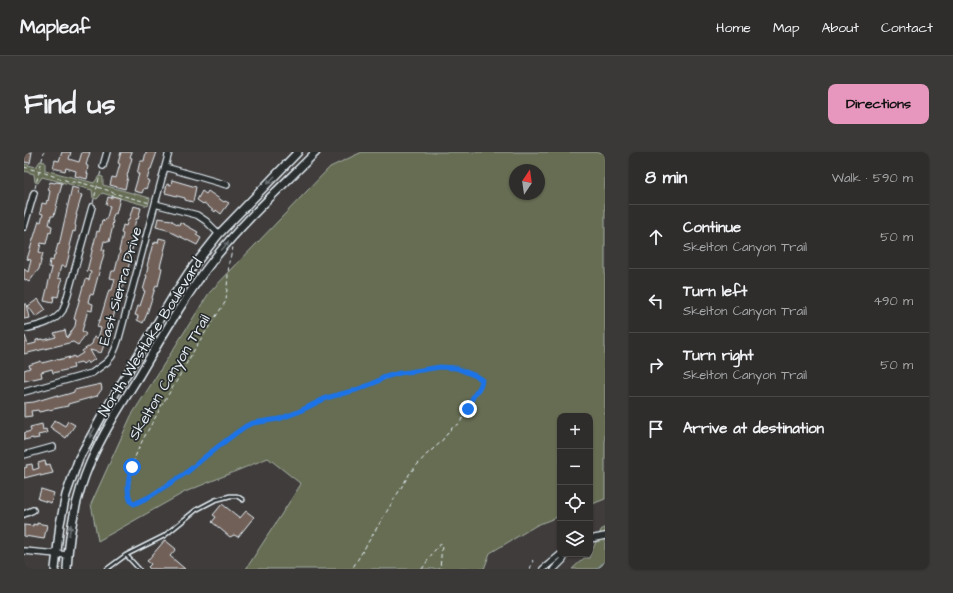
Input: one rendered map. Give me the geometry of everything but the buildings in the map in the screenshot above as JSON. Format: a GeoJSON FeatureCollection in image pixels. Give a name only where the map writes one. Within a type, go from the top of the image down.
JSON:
{"type":"FeatureCollection","features":[{"type":"Feature","properties":{"kind":"main road","name":"North Westlake Boulevard"},"geometry":{"type":"LineString","coordinates":[[55,569],[60,524],[66,495],[79,458],[88,440],[189,272],[218,234],[298,152]]}},
{"type":"Feature","properties":{"kind":"main road","name":"North Westlake Boulevard"},"geometry":{"type":"LineString","coordinates":[[67,569],[69,536],[78,495],[90,463],[108,427],[178,310],[214,258],[249,219],[316,152]]}},
{"type":"Feature","properties":{"kind":"street"},"geometry":{"type":"LineString","coordinates":[[103,166],[106,152]]}},
{"type":"Feature","properties":{"kind":"street","name":"East Sierra Drive"},"geometry":{"type":"LineString","coordinates":[[24,392],[92,373],[107,362],[112,356],[118,342],[169,152]]}},
{"type":"Feature","properties":{"kind":"street"},"geometry":{"type":"LineString","coordinates":[[165,168],[227,185]]}},
{"type":"Feature","properties":{"kind":"street"},"geometry":{"type":"LineString","coordinates":[[24,227],[34,193]]}},
{"type":"Feature","properties":{"kind":"street"},"geometry":{"type":"LineString","coordinates":[[155,204],[197,215],[206,221],[218,234]]}},
{"type":"Feature","properties":{"kind":"street"},"geometry":{"type":"LineString","coordinates":[[24,329],[46,323],[55,318],[62,311],[92,207]]}},
{"type":"Feature","properties":{"kind":"street"},"geometry":{"type":"LineString","coordinates":[[24,454],[53,447]]}},
{"type":"Feature","properties":{"kind":"street"},"geometry":{"type":"LineString","coordinates":[[24,514],[33,510]]}},
{"type":"Feature","properties":{"kind":"street"},"geometry":{"type":"LineString","coordinates":[[593,538],[605,536]]}},
{"type":"Feature","properties":{"kind":"street"},"geometry":{"type":"LineString","coordinates":[[24,551],[68,555]]}},
{"type":"Feature","properties":{"kind":"street"},"geometry":{"type":"LineString","coordinates":[[543,569],[558,557]]}},
{"type":"Feature","properties":{"kind":"street"},"geometry":{"type":"LineString","coordinates":[[555,568],[564,557]]}},
{"type":"Feature","properties":{"kind":"lane"},"geometry":{"type":"LineString","coordinates":[[108,569],[126,555],[164,536],[196,510],[216,500],[230,496],[237,496],[243,500]]}},
{"type":"Feature","properties":{"kind":"lane"},"geometry":{"type":"LineString","coordinates":[[126,555],[139,569]]}},
{"type":"Feature","properties":{"kind":"path"},"geometry":{"type":"LineString","coordinates":[[34,193],[38,171],[44,152]]}},
{"type":"Feature","properties":{"kind":"path"},"geometry":{"type":"LineString","coordinates":[[92,207],[103,166]]}},
{"type":"Feature","properties":{"kind":"path"},"geometry":{"type":"LineString","coordinates":[[24,167],[71,182],[78,182],[155,204]]}},
{"type":"Feature","properties":{"kind":"path","name":"Skelton Canyon Trail"},"geometry":{"type":"LineString","coordinates":[[228,242],[233,248],[229,262],[226,301],[194,350],[136,452],[129,478],[128,494],[132,503],[137,503],[155,494],[186,473],[236,433],[253,423],[279,419],[298,412],[326,398],[356,390],[385,377],[400,373],[440,367],[456,368],[482,380],[481,386],[472,398],[468,409],[459,424],[452,428],[440,443],[426,455],[410,473],[352,569]]}},
{"type":"Feature","properties":{"kind":"path"},"geometry":{"type":"LineString","coordinates":[[422,569],[441,544],[440,569]]}},
{"type":"Feature","properties":{"kind":"path"},"geometry":{"type":"LineString","coordinates":[[530,569],[533,563],[532,560]]}},
{"type":"Feature","properties":{"kind":"green space"},"geometry":{"type":"Polygon","coordinates":[[[362,152],[605,152],[605,499],[593,504],[593,413],[557,413],[557,517],[537,525],[490,553],[484,569],[246,569],[301,484],[268,458],[185,492],[98,541],[91,504],[131,416],[209,293],[330,167],[362,152]]]}},
{"type":"Feature","properties":{"kind":"green space"},"geometry":{"type":"Polygon","coordinates":[[[40,161],[45,162],[45,170],[94,183],[99,176],[103,177],[103,185],[150,198],[148,206],[102,193],[97,199],[93,198],[92,190],[42,177],[38,183],[35,182],[34,174],[24,171],[24,164],[36,167],[40,161]]]}},
{"type":"Feature","properties":{"kind":"green space"},"geometry":{"type":"Polygon","coordinates":[[[605,527],[605,569],[572,569],[584,558],[593,557],[593,549],[601,530],[605,527]]]}},
{"type":"Feature","properties":{"kind":"waterway"},"geometry":{"type":"LineString","coordinates":[[597,569],[605,561]]}},
{"type":"Feature","properties":{"kind":"route"},"geometry":{"type":"LineString","coordinates":[[132,467],[129,478],[128,494],[131,502],[134,504],[149,497],[186,473],[246,426],[259,421],[279,419],[298,412],[326,398],[356,390],[385,377],[400,373],[440,367],[456,368],[476,376],[482,380],[482,382],[480,389],[472,398],[468,409]]}}]}
